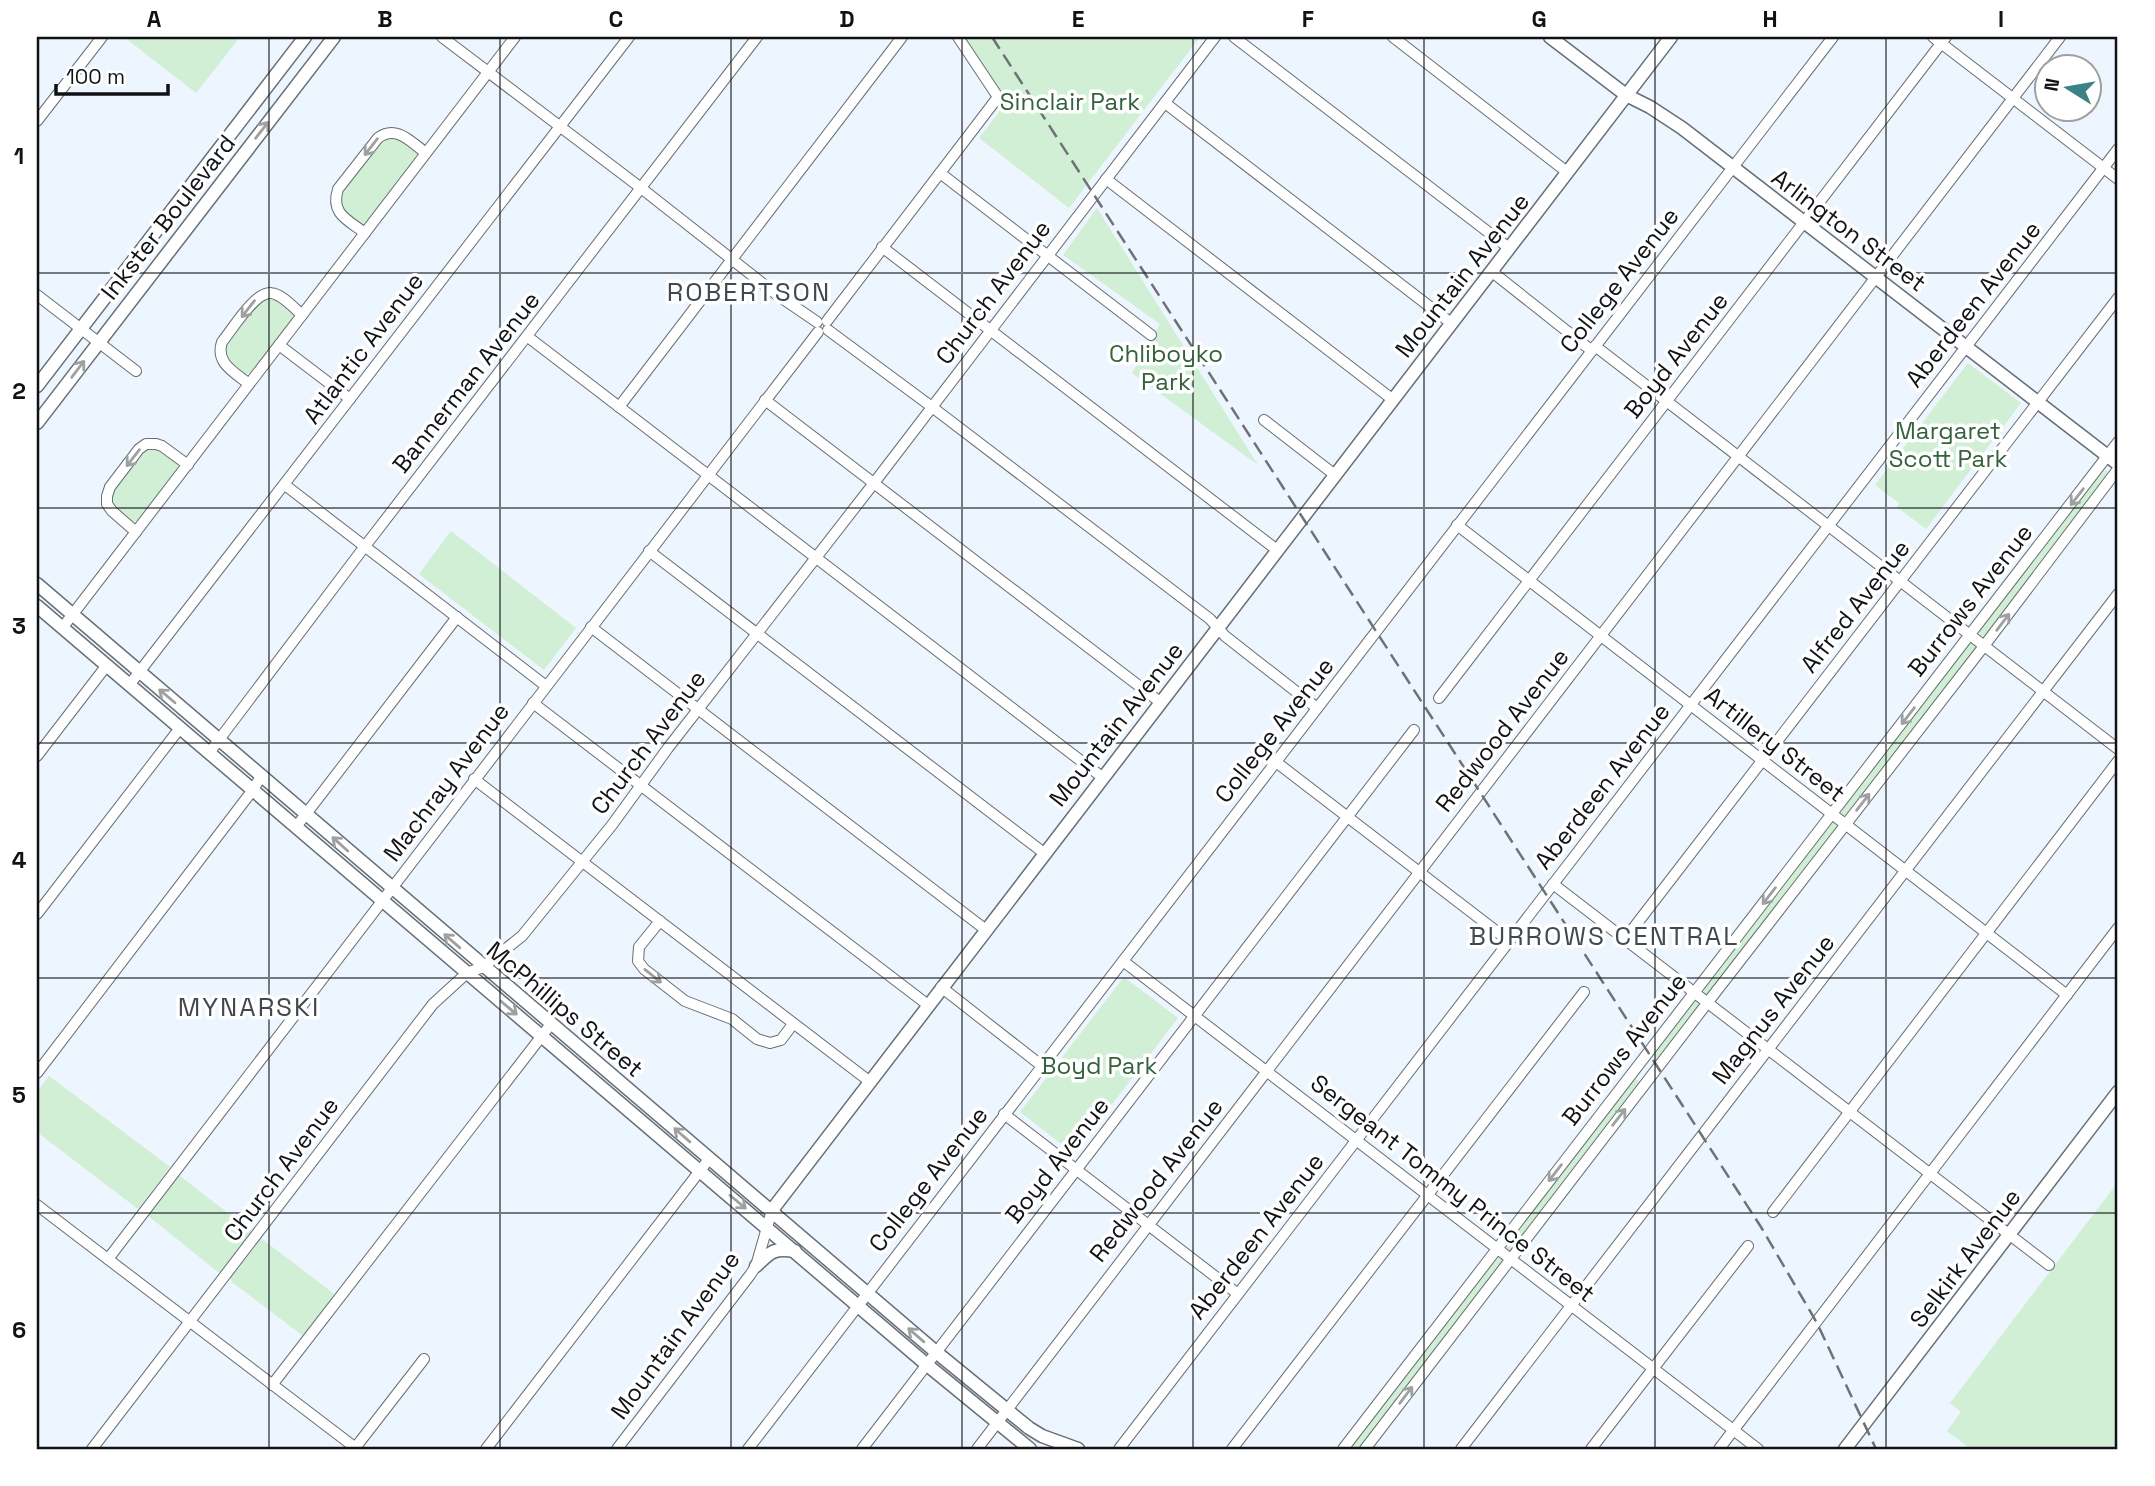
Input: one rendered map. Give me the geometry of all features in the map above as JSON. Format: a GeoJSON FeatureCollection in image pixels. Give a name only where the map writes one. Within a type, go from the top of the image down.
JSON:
{"type":"FeatureCollection","features":[{"type":"Feature","properties":{"kind":"main road","name":"Inkster Boulevard"},"geometry":{"type":"LineString","coordinates":[[37,386],[305,37]]}},
{"type":"Feature","properties":{"kind":"main road","name":"Inkster Boulevard"},"geometry":{"type":"LineString","coordinates":[[37,423],[334,37]]}},
{"type":"Feature","properties":{"kind":"main road","name":"Arlington Street"},"geometry":{"type":"LineString","coordinates":[[1550,37],[1626,95],[1682,128],[2115,463]]}},
{"type":"Feature","properties":{"kind":"main road","name":"Mountain Avenue"},"geometry":{"type":"LineString","coordinates":[[772,1210],[1671,37]]}},
{"type":"Feature","properties":{"kind":"main road","name":"McPhillips Street"},"geometry":{"type":"LineString","coordinates":[[37,584],[936,1352],[1029,1429],[1078,1449]]}},
{"type":"Feature","properties":{"kind":"main road","name":"McPhillips Street"},"geometry":{"type":"LineString","coordinates":[[37,606],[926,1364],[1030,1449]]}},
{"type":"Feature","properties":{"kind":"main road","name":"Selkirk Avenue"},"geometry":{"type":"LineString","coordinates":[[1845,1449],[2118,1092]]}},
{"type":"Feature","properties":{"kind":"main road"},"geometry":{"type":"LineString","coordinates":[[756,1266],[769,1253],[779,1249],[797,1252]]}},
{"type":"Feature","properties":{"kind":"street"},"geometry":{"type":"LineString","coordinates":[[37,121],[102,37]]}},
{"type":"Feature","properties":{"kind":"street"},"geometry":{"type":"LineString","coordinates":[[442,37],[731,259],[932,407],[1210,619],[1228,638],[1317,708]]}},
{"type":"Feature","properties":{"kind":"street"},"geometry":{"type":"LineString","coordinates":[[63,627],[516,37]]}},
{"type":"Feature","properties":{"kind":"street","name":"Atlantic Avenue"},"geometry":{"type":"LineString","coordinates":[[130,684],[629,37]]}},
{"type":"Feature","properties":{"kind":"street","name":"Bannerman Avenue"},"geometry":{"type":"LineString","coordinates":[[209,754],[757,37]]}},
{"type":"Feature","properties":{"kind":"street"},"geometry":{"type":"LineString","coordinates":[[619,407],[902,37]]}},
{"type":"Feature","properties":{"kind":"street","name":"Machray Avenue"},"geometry":{"type":"LineString","coordinates":[[108,1259],[998,97],[958,37]]}},
{"type":"Feature","properties":{"kind":"street","name":"Church Avenue"},"geometry":{"type":"LineString","coordinates":[[92,1449],[433,1004],[467,973],[484,967],[522,936],[582,862],[1214,37]]}},
{"type":"Feature","properties":{"kind":"street"},"geometry":{"type":"LineString","coordinates":[[1234,37],[1509,248]]}},
{"type":"Feature","properties":{"kind":"street"},"geometry":{"type":"LineString","coordinates":[[1392,37],[1567,172]]}},
{"type":"Feature","properties":{"kind":"street","name":"College Avenue"},"geometry":{"type":"LineString","coordinates":[[748,1449],[1833,37]]}},
{"type":"Feature","properties":{"kind":"street","name":"Redwood Avenue"},"geometry":{"type":"LineString","coordinates":[[977,1449],[2060,37]]}},
{"type":"Feature","properties":{"kind":"street"},"geometry":{"type":"LineString","coordinates":[[1940,39],[2118,179]]}},
{"type":"Feature","properties":{"kind":"street","name":"Boyd Avenue"},"geometry":{"type":"LineString","coordinates":[[1439,698],[1804,222],[1940,39]]}},
{"type":"Feature","properties":{"kind":"street"},"geometry":{"type":"LineString","coordinates":[[1165,103],[1451,323]]}},
{"type":"Feature","properties":{"kind":"street"},"geometry":{"type":"LineString","coordinates":[[365,233],[338,213],[335,199],[338,189],[384,133],[399,133],[426,153]]}},
{"type":"Feature","properties":{"kind":"street","name":"Aberdeen Avenue"},"geometry":{"type":"LineString","coordinates":[[1119,1449],[2118,149]]}},
{"type":"Feature","properties":{"kind":"street"},"geometry":{"type":"LineString","coordinates":[[940,173],[1152,335]]}},
{"type":"Feature","properties":{"kind":"street"},"geometry":{"type":"LineString","coordinates":[[1106,179],[1392,399]]}},
{"type":"Feature","properties":{"kind":"street"},"geometry":{"type":"LineString","coordinates":[[882,247],[1277,550]]}},
{"type":"Feature","properties":{"kind":"street"},"geometry":{"type":"LineString","coordinates":[[1491,271],[1738,456],[2118,749]]}},
{"type":"Feature","properties":{"kind":"street"},"geometry":{"type":"LineString","coordinates":[[249,384],[224,364],[220,350],[222,342],[262,294],[270,292],[278,295],[302,315]]}},
{"type":"Feature","properties":{"kind":"street"},"geometry":{"type":"LineString","coordinates":[[37,295],[136,371]]}},
{"type":"Feature","properties":{"kind":"street","name":"Alfred Avenue"},"geometry":{"type":"LineString","coordinates":[[1625,939],[2118,298]]}},
{"type":"Feature","properties":{"kind":"street"},"geometry":{"type":"LineString","coordinates":[[528,337],[1102,778]]}},
{"type":"Feature","properties":{"kind":"street"},"geometry":{"type":"LineString","coordinates":[[279,345],[350,400]]}},
{"type":"Feature","properties":{"kind":"street"},"geometry":{"type":"LineString","coordinates":[[765,400],[1160,702]]}},
{"type":"Feature","properties":{"kind":"street"},"geometry":{"type":"LineString","coordinates":[[1264,420],[1335,475]]}},
{"type":"Feature","properties":{"kind":"street","name":"Burrows Avenue"},"geometry":{"type":"LineString","coordinates":[[1365,1449],[1984,646],[2115,463],[2118,442]]}},
{"type":"Feature","properties":{"kind":"street"},"geometry":{"type":"LineString","coordinates":[[136,532],[112,511],[107,504],[107,496],[110,487],[139,449],[146,444],[162,446],[188,465]]}},
{"type":"Feature","properties":{"kind":"street","name":"Burrows Avenue"},"geometry":{"type":"LineString","coordinates":[[1343,1449],[1970,635],[2115,463]]}},
{"type":"Feature","properties":{"kind":"street"},"geometry":{"type":"LineString","coordinates":[[285,485],[546,686]]}},
{"type":"Feature","properties":{"kind":"street","name":"Artillery Street"},"geometry":{"type":"LineString","coordinates":[[1457,525],[2067,995]]}},
{"type":"Feature","properties":{"kind":"street"},"geometry":{"type":"LineString","coordinates":[[649,551],[1044,853]]}},
{"type":"Feature","properties":{"kind":"street","name":"Magnus Avenue"},"geometry":{"type":"LineString","coordinates":[[1461,1449],[2118,594]]}},
{"type":"Feature","properties":{"kind":"street"},"geometry":{"type":"LineString","coordinates":[[296,827],[457,617]]}},
{"type":"Feature","properties":{"kind":"street"},"geometry":{"type":"LineString","coordinates":[[591,627],[986,930]]}},
{"type":"Feature","properties":{"kind":"street"},"geometry":{"type":"LineString","coordinates":[[37,756],[107,665]]}},
{"type":"Feature","properties":{"kind":"street"},"geometry":{"type":"LineString","coordinates":[[533,703],[928,1004]]}},
{"type":"Feature","properties":{"kind":"street"},"geometry":{"type":"LineString","coordinates":[[37,914],[180,728]]}},
{"type":"Feature","properties":{"kind":"street","name":"Boyd Avenue"},"geometry":{"type":"LineString","coordinates":[[862,1449],[1414,730]]}},
{"type":"Feature","properties":{"kind":"street"},"geometry":{"type":"LineString","coordinates":[[1773,1212],[2118,761]]}},
{"type":"Feature","properties":{"kind":"street"},"geometry":{"type":"LineString","coordinates":[[1276,762],[1509,941]]}},
{"type":"Feature","properties":{"kind":"street"},"geometry":{"type":"LineString","coordinates":[[37,1073],[252,791],[261,775]]}},
{"type":"Feature","properties":{"kind":"street"},"geometry":{"type":"LineString","coordinates":[[474,779],[869,1081]]}},
{"type":"Feature","properties":{"kind":"street"},"geometry":{"type":"LineString","coordinates":[[1553,884],[2049,1265]]}},
{"type":"Feature","properties":{"kind":"street"},"geometry":{"type":"LineString","coordinates":[[660,921],[639,947],[638,961],[644,969],[685,1001],[732,1019],[757,1039],[770,1043],[781,1040],[793,1024]]}},
{"type":"Feature","properties":{"kind":"street"},"geometry":{"type":"LineString","coordinates":[[1719,1449],[2118,928]]}},
{"type":"Feature","properties":{"kind":"street","name":"Sergeant Tommy Prince Street"},"geometry":{"type":"LineString","coordinates":[[1123,961],[1758,1449]]}},
{"type":"Feature","properties":{"kind":"street"},"geometry":{"type":"LineString","coordinates":[[941,987],[1042,1066]]}},
{"type":"Feature","properties":{"kind":"street"},"geometry":{"type":"LineString","coordinates":[[1232,1449],[1584,992]]}},
{"type":"Feature","properties":{"kind":"street"},"geometry":{"type":"LineString","coordinates":[[272,1385],[551,1024]]}},
{"type":"Feature","properties":{"kind":"street"},"geometry":{"type":"LineString","coordinates":[[1004,1114],[1238,1294]]}},
{"type":"Feature","properties":{"kind":"street"},"geometry":{"type":"LineString","coordinates":[[486,1449],[709,1158]]}},
{"type":"Feature","properties":{"kind":"street"},"geometry":{"type":"LineString","coordinates":[[37,1205],[356,1449],[424,1359]]}},
{"type":"Feature","properties":{"kind":"street","name":"Mountain Avenue"},"geometry":{"type":"LineString","coordinates":[[617,1449],[756,1266],[772,1210]]}},
{"type":"Feature","properties":{"kind":"street"},"geometry":{"type":"LineString","coordinates":[[1591,1449],[1748,1245]]}},
{"type":"Feature","properties":{"kind":"green space"},"geometry":{"type":"Polygon","coordinates":[[[124,37],[240,37],[196,93],[124,37]]]}},
{"type":"Feature","properties":{"kind":"green space","name":"Sinclair Park"},"geometry":{"type":"Polygon","coordinates":[[[964,37],[1200,37],[1069,208],[979,138],[1006,103],[964,37]]]}},
{"type":"Feature","properties":{"kind":"green space"},"geometry":{"type":"Polygon","coordinates":[[[387,137],[398,137],[417,151],[418,157],[367,222],[360,225],[343,212],[339,195],[379,143],[387,137]]]}},
{"type":"Feature","properties":{"kind":"green space","name":"Chliboyko Park"},"geometry":{"type":"Polygon","coordinates":[[[1097,208],[1258,465],[1132,373],[1160,324],[1063,255],[1097,208]]]}},
{"type":"Feature","properties":{"kind":"green space"},"geometry":{"type":"Polygon","coordinates":[[[263,298],[282,302],[294,316],[252,373],[244,375],[228,362],[224,346],[263,298]]]}},
{"type":"Feature","properties":{"kind":"green space","name":"Margaret Scott Park"},"geometry":{"type":"Polygon","coordinates":[[[1968,363],[2021,403],[1926,529],[1897,507],[1899,503],[1875,485],[1968,363]]]}},
{"type":"Feature","properties":{"kind":"green space"},"geometry":{"type":"Polygon","coordinates":[[[147,448],[158,449],[178,463],[178,467],[139,520],[132,522],[112,505],[111,493],[139,454],[147,448]]]}},
{"type":"Feature","properties":{"kind":"green space"},"geometry":{"type":"Polygon","coordinates":[[[2106,470],[2106,478],[1986,635],[1980,636],[1979,630],[2094,481],[2106,470]]]}},
{"type":"Feature","properties":{"kind":"green space"},"geometry":{"type":"Polygon","coordinates":[[[451,531],[576,628],[544,670],[419,574],[451,531]]]}},
{"type":"Feature","properties":{"kind":"green space"},"geometry":{"type":"Polygon","coordinates":[[[1973,642],[1976,649],[1847,816],[1842,815],[1842,809],[1973,642]]]}},
{"type":"Feature","properties":{"kind":"green space"},"geometry":{"type":"Polygon","coordinates":[[[1835,821],[1839,826],[1709,995],[1704,994],[1704,988],[1835,821]]]}},
{"type":"Feature","properties":{"kind":"green space","name":"Boyd Park"},"geometry":{"type":"Polygon","coordinates":[[[1124,977],[1178,1018],[1074,1154],[1020,1112],[1124,977]]]}},
{"type":"Feature","properties":{"kind":"green space"},"geometry":{"type":"Polygon","coordinates":[[[1697,1000],[1701,1005],[1658,1062],[1653,1054],[1697,1000]]]}},
{"type":"Feature","properties":{"kind":"green space"},"geometry":{"type":"Polygon","coordinates":[[[49,1076],[170,1167],[138,1209],[37,1132],[37,1092],[49,1076]]]}},
{"type":"Feature","properties":{"kind":"green space"},"geometry":{"type":"Polygon","coordinates":[[[1634,1079],[1640,1084],[1509,1252],[1506,1244],[1634,1079]]]}},
{"type":"Feature","properties":{"kind":"green space"},"geometry":{"type":"Polygon","coordinates":[[[176,1176],[180,1176],[251,1231],[251,1235],[222,1272],[218,1272],[147,1215],[176,1176]]]}},
{"type":"Feature","properties":{"kind":"green space"},"geometry":{"type":"Polygon","coordinates":[[[2118,1182],[2118,1449],[1971,1449],[1947,1431],[1961,1412],[1950,1403],[2118,1182]]]}},
{"type":"Feature","properties":{"kind":"green space"},"geometry":{"type":"Polygon","coordinates":[[[262,1239],[335,1296],[305,1335],[232,1282],[230,1276],[258,1240],[262,1239]]]}},
{"type":"Feature","properties":{"kind":"green space"},"geometry":{"type":"Polygon","coordinates":[[[1499,1258],[1503,1259],[1501,1265],[1359,1449],[1348,1449],[1493,1262],[1499,1258]]]}},
{"type":"Feature","properties":{"kind":"railway"},"geometry":{"type":"LineString","coordinates":[[992,37],[1761,1227],[1817,1323],[1876,1449]]}},
{"type":"Feature","properties":{"kind":"district","name":"ROBERTSON"},"geometry":{"type":"Point","coordinates":[749,292]}},
{"type":"Feature","properties":{"kind":"district","name":"BURROWS CENTRAL"},"geometry":{"type":"Point","coordinates":[1604,936]}},
{"type":"Feature","properties":{"kind":"district","name":"MYNARSKI"},"geometry":{"type":"Point","coordinates":[249,1007]}}]}
